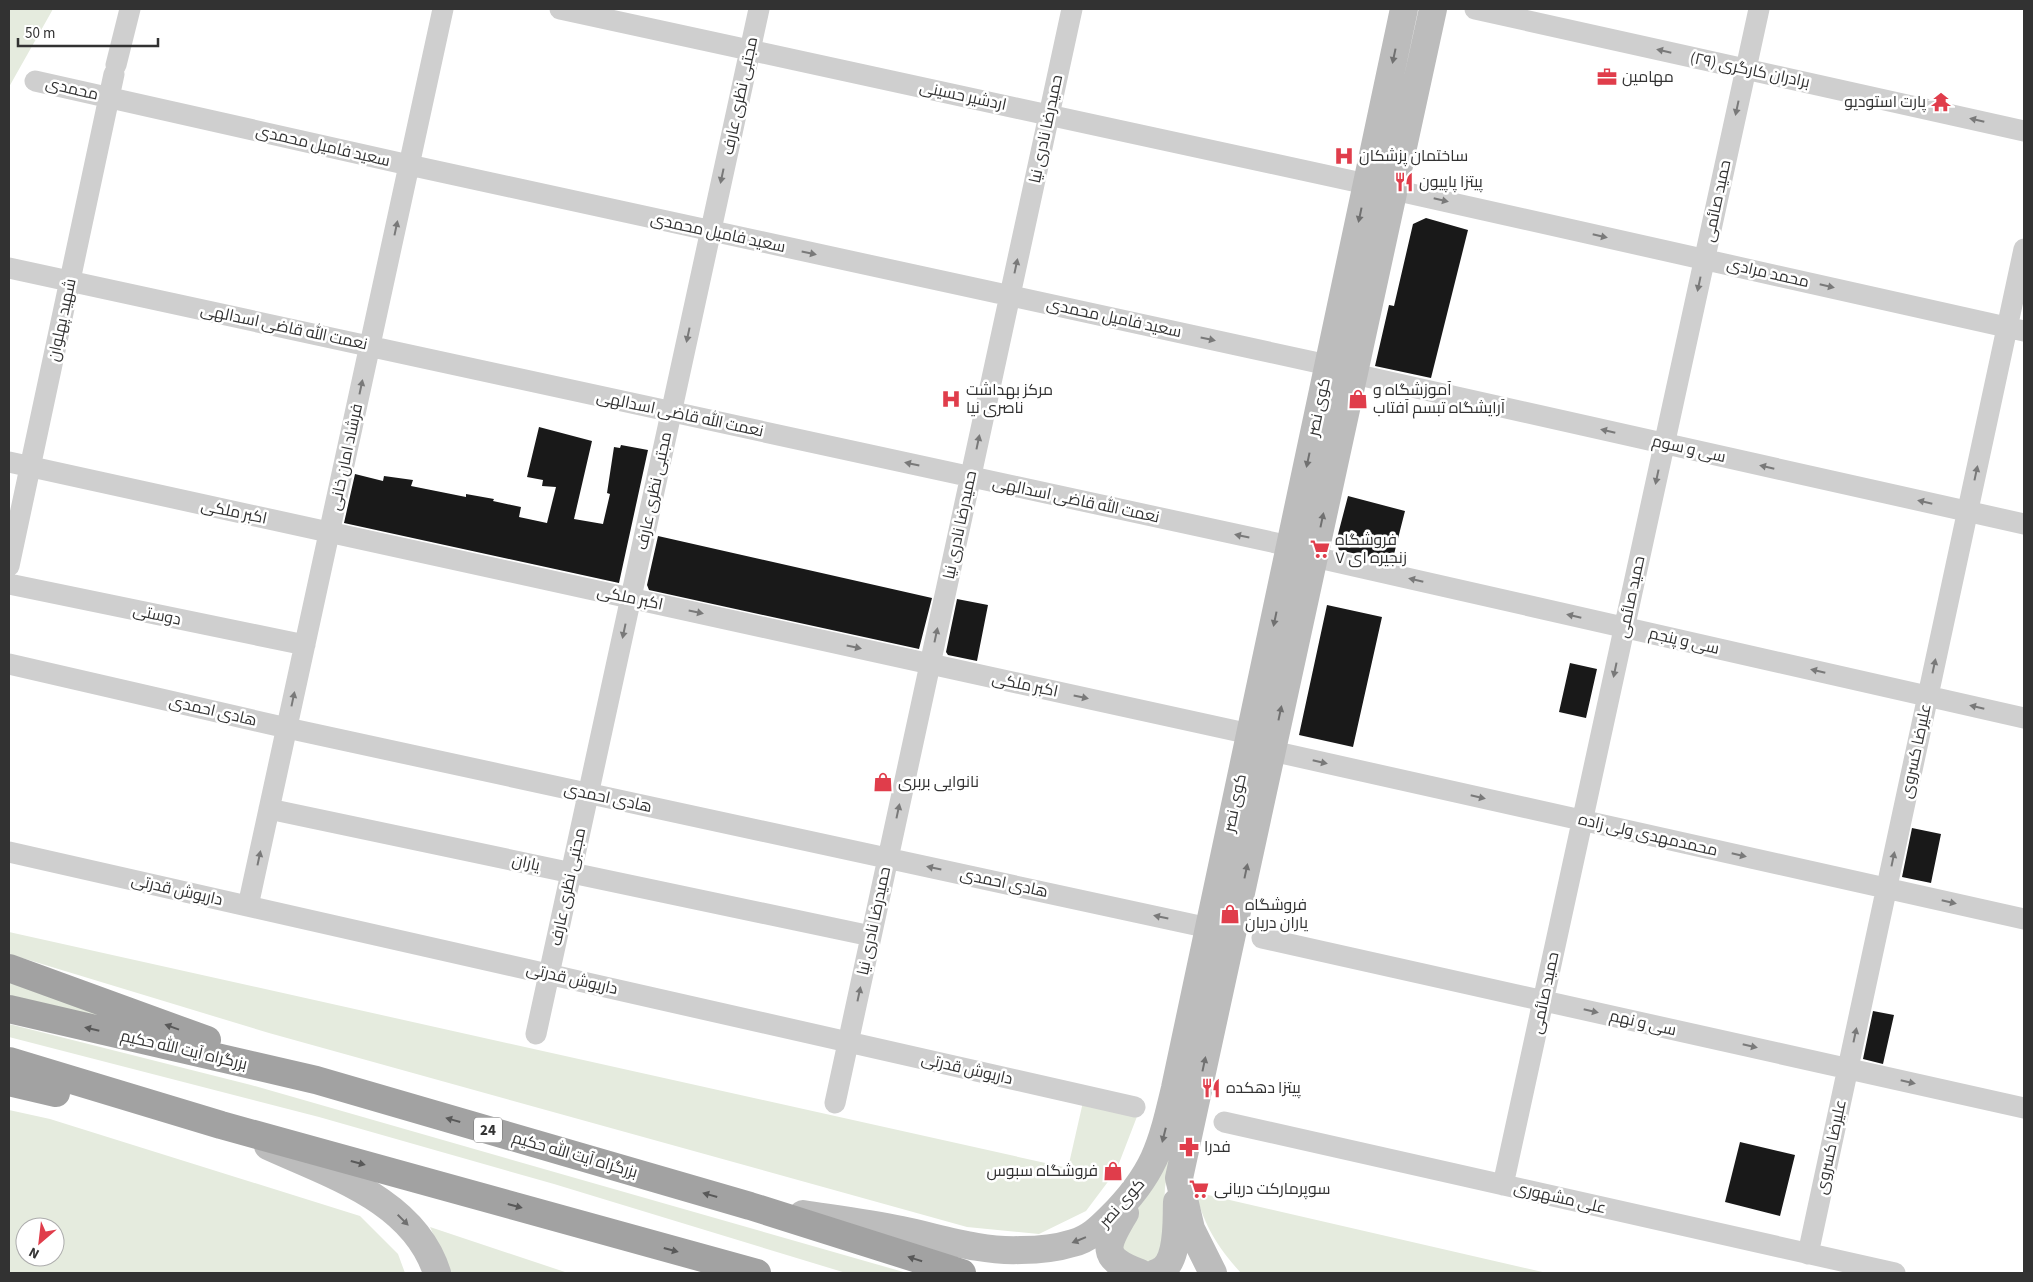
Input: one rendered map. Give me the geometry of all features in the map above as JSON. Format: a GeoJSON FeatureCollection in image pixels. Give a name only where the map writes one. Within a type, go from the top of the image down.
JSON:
{"type":"FeatureCollection","features":[{"type":"Feature","properties":{"kind":"highway"},"geometry":{"type":"LineString","coordinates":[[9,968],[316,1080]]}},
{"type":"Feature","properties":{"kind":"highway","name":"بزرگراه آیت الله حکیم"},"geometry":{"type":"LineString","coordinates":[[9,1009],[316,1080],[750,1206],[962,1273]]}},
{"type":"Feature","properties":{"kind":"highway"},"geometry":{"type":"LineString","coordinates":[[9,1061],[221,1125],[757,1273]]}},
{"type":"Feature","properties":{"kind":"highway"},"geometry":{"type":"LineString","coordinates":[[9,1082],[221,1125]]}},
{"type":"Feature","properties":{"kind":"main road","name":"کوی نصر"},"geometry":{"type":"LineString","coordinates":[[1213,1273],[1190,1229],[1179,1178],[1272,751],[1328,365],[1404,9]]}},
{"type":"Feature","properties":{"kind":"main road","name":"کوی نصر"},"geometry":{"type":"LineString","coordinates":[[750,1206],[900,1229],[967,1244],[1020,1250],[1075,1243],[1095,1233],[1141,1186],[1161,1144],[1250,734],[1354,374],[1433,9]]}},
{"type":"Feature","properties":{"kind":"main road"},"geometry":{"type":"LineString","coordinates":[[221,1125],[360,1187],[403,1218],[433,1259],[437,1273]]}},
{"type":"Feature","properties":{"kind":"main road"},"geometry":{"type":"LineString","coordinates":[[1156,1273],[1170,1262],[1173,1250],[1179,1178]]}},
{"type":"Feature","properties":{"kind":"main road"},"geometry":{"type":"LineString","coordinates":[[1140,1273],[1125,1269],[1116,1262],[1109,1245],[1110,1237],[1141,1186]]}},
{"type":"Feature","properties":{"kind":"street","name":"شهید پهلوان"},"geometry":{"type":"LineString","coordinates":[[9,566],[115,70],[130,9]]}},
{"type":"Feature","properties":{"kind":"street","name":"فرشاد امان خانی"},"geometry":{"type":"LineString","coordinates":[[248,906],[443,9]]}},
{"type":"Feature","properties":{"kind":"street","name":"اردشیر حسینی"},"geometry":{"type":"LineString","coordinates":[[560,9],[1367,184]]}},
{"type":"Feature","properties":{"kind":"street","name":"مجتبی نظری عارف"},"geometry":{"type":"LineString","coordinates":[[536,1034],[759,9]]}},
{"type":"Feature","properties":{"kind":"street","name":"حمیدرضا نادری نیا"},"geometry":{"type":"LineString","coordinates":[[835,1103],[1072,9]]}},
{"type":"Feature","properties":{"kind":"street","name":"برادران کارگری (۲۹)"},"geometry":{"type":"LineString","coordinates":[[1475,9],[2024,131]]}},
{"type":"Feature","properties":{"kind":"street","name":"حمید صائمی"},"geometry":{"type":"LineString","coordinates":[[1503,1185],[1759,9]]}},
{"type":"Feature","properties":{"kind":"street","name":"محمدی"},"geometry":{"type":"LineString","coordinates":[[35,81],[109,98]]}},
{"type":"Feature","properties":{"kind":"street","name":"سعید فامیل محمدی"},"geometry":{"type":"LineString","coordinates":[[109,98],[1328,365],[1354,374]]}},
{"type":"Feature","properties":{"kind":"street","name":"محمد مرادی"},"geometry":{"type":"LineString","coordinates":[[1367,184],[2016,329]]}},
{"type":"Feature","properties":{"kind":"street","name":"علیرضا کسروی"},"geometry":{"type":"LineString","coordinates":[[1808,1254],[1968,512],[2016,329],[2024,249]]}},
{"type":"Feature","properties":{"kind":"street","name":"نعمت الله قاضی اسدالهی"},"geometry":{"type":"LineString","coordinates":[[9,268],[970,477],[1302,552]]}},
{"type":"Feature","properties":{"kind":"street","name":"سی و سوم"},"geometry":{"type":"LineString","coordinates":[[1354,374],[2024,524]]}},
{"type":"Feature","properties":{"kind":"street","name":"اکبر ملکی"},"geometry":{"type":"LineString","coordinates":[[9,462],[1250,734]]}},
{"type":"Feature","properties":{"kind":"street","name":"سی و پنجم"},"geometry":{"type":"LineString","coordinates":[[1302,552],[1624,628],[2024,718]]}},
{"type":"Feature","properties":{"kind":"street","name":"دوستی"},"geometry":{"type":"LineString","coordinates":[[9,584],[305,646]]}},
{"type":"Feature","properties":{"kind":"street","name":"هادی احمدی"},"geometry":{"type":"LineString","coordinates":[[9,664],[287,728],[1209,928]]}},
{"type":"Feature","properties":{"kind":"street","name":"محمدمهدی ولی زاده"},"geometry":{"type":"LineString","coordinates":[[1272,751],[2024,919]]}},
{"type":"Feature","properties":{"kind":"street","name":"یاران"},"geometry":{"type":"LineString","coordinates":[[269,809],[871,936]]}},
{"type":"Feature","properties":{"kind":"street","name":"داریوش قدرتی"},"geometry":{"type":"LineString","coordinates":[[9,852],[1135,1107]]}},
{"type":"Feature","properties":{"kind":"street","name":"سی و نهم"},"geometry":{"type":"LineString","coordinates":[[1262,938],[2024,1108]]}},
{"type":"Feature","properties":{"kind":"street","name":"علی مشهوری"},"geometry":{"type":"LineString","coordinates":[[1224,1122],[1895,1273]]}},
{"type":"Feature","properties":{"kind":"shaded area"},"geometry":{"type":"Polygon","coordinates":[[[9,9],[53,9],[9,87],[9,9]]]}},
{"type":"Feature","properties":{"kind":"shaded area"},"geometry":{"type":"Polygon","coordinates":[[[9,932],[1068,1168],[1083,1102],[1138,1114],[1116,1171],[1086,1211],[1039,1234],[967,1227],[269,1033],[9,954],[9,932]]]}},
{"type":"Feature","properties":{"kind":"shaded area"},"geometry":{"type":"Polygon","coordinates":[[[9,978],[211,1048],[9,995],[9,978]]]}},
{"type":"Feature","properties":{"kind":"shaded area"},"geometry":{"type":"Polygon","coordinates":[[[9,1024],[251,1085],[907,1273],[846,1273],[554,1184],[319,1117],[9,1037],[9,1024]]]}},
{"type":"Feature","properties":{"kind":"shaded area"},"geometry":{"type":"Polygon","coordinates":[[[9,1110],[50,1119],[360,1216],[398,1254],[405,1273],[9,1273],[9,1110]]]}},
{"type":"Feature","properties":{"kind":"shaded area"},"geometry":{"type":"Polygon","coordinates":[[[1174,1142],[1165,1187],[1162,1253],[1148,1265],[1123,1254],[1121,1233],[1174,1142]]]}},
{"type":"Feature","properties":{"kind":"shaded area"},"geometry":{"type":"Polygon","coordinates":[[[1195,1192],[1547,1273],[1241,1273],[1213,1236],[1203,1216],[1195,1192]]]}},
{"type":"Feature","properties":{"kind":"shaded area"},"geometry":{"type":"Polygon","coordinates":[[[430,1227],[568,1273],[450,1273],[430,1227]]]}},
{"type":"Feature","properties":{"kind":"building"},"geometry":{"type":"Polygon","coordinates":[[[1426,218],[1468,230],[1431,378],[1375,366],[1389,305],[1394,306],[1413,224],[1426,218]]]}},
{"type":"Feature","properties":{"kind":"building"},"geometry":{"type":"Polygon","coordinates":[[[539,427],[592,441],[574,519],[603,524],[610,494],[607,493],[614,447],[620,448],[621,445],[648,450],[619,583],[344,523],[355,474],[383,481],[384,476],[413,480],[411,486],[466,497],[466,494],[494,499],[493,501],[521,507],[519,517],[547,523],[556,487],[542,486],[543,480],[527,477],[539,427]]]}},
{"type":"Feature","properties":{"kind":"building"},"geometry":{"type":"Polygon","coordinates":[[[1348,496],[1405,511],[1392,562],[1339,550],[1336,542],[1348,496]]]}},
{"type":"Feature","properties":{"kind":"building"},"geometry":{"type":"Polygon","coordinates":[[[658,536],[932,598],[919,649],[649,590],[647,585],[658,536]]]}},
{"type":"Feature","properties":{"kind":"building"},"geometry":{"type":"Polygon","coordinates":[[[957,599],[988,605],[977,661],[948,655],[946,652],[957,599]]]}},
{"type":"Feature","properties":{"kind":"building"},"geometry":{"type":"Polygon","coordinates":[[[1327,605],[1382,617],[1353,747],[1299,735],[1327,605]]]}},
{"type":"Feature","properties":{"kind":"building"},"geometry":{"type":"Polygon","coordinates":[[[1570,663],[1597,669],[1586,718],[1559,712],[1570,663]]]}},
{"type":"Feature","properties":{"kind":"building"},"geometry":{"type":"Polygon","coordinates":[[[1912,828],[1941,834],[1931,883],[1902,877],[1912,828]]]}},
{"type":"Feature","properties":{"kind":"building"},"geometry":{"type":"Polygon","coordinates":[[[1873,1011],[1894,1015],[1883,1064],[1863,1059],[1873,1011]]]}},
{"type":"Feature","properties":{"kind":"building"},"geometry":{"type":"Polygon","coordinates":[[[1740,1142],[1795,1155],[1780,1216],[1725,1202],[1740,1142]]]}},
{"type":"Feature","properties":{"kind":"place","name":"مهامین"},"geometry":{"type":"Point","coordinates":[1607,77]}},
{"type":"Feature","properties":{"kind":"place","name":"پارت استودیو"},"geometry":{"type":"Point","coordinates":[1941,102]}},
{"type":"Feature","properties":{"kind":"place","name":"ساختمان پزشکان"},"geometry":{"type":"Point","coordinates":[1344,156]}},
{"type":"Feature","properties":{"kind":"place","name":"پیتزا پاپیون"},"geometry":{"type":"Point","coordinates":[1404,182]}},
{"type":"Feature","properties":{"kind":"place","name":"مرکز بهداشت ناصری نیا"},"geometry":{"type":"Point","coordinates":[951,399]}},
{"type":"Feature","properties":{"kind":"place","name":"آموزشگاه و آرایشگاه تبسم آفتاب"},"geometry":{"type":"Point","coordinates":[1358,399]}},
{"type":"Feature","properties":{"kind":"place","name":"فروشگاه زنجیره ای ۷"},"geometry":{"type":"Point","coordinates":[1320,549]}},
{"type":"Feature","properties":{"kind":"place","name":"نانوایی بربری"},"geometry":{"type":"Point","coordinates":[883,782]}},
{"type":"Feature","properties":{"kind":"place","name":"فروشگاه یاران دریان"},"geometry":{"type":"Point","coordinates":[1230,914]}},
{"type":"Feature","properties":{"kind":"place","name":"پیتزا دهکده"},"geometry":{"type":"Point","coordinates":[1211,1088]}},
{"type":"Feature","properties":{"kind":"place","name":"فدرا"},"geometry":{"type":"Point","coordinates":[1189,1147]}},
{"type":"Feature","properties":{"kind":"place","name":"فروشگاه سبوس"},"geometry":{"type":"Point","coordinates":[1113,1171]}},
{"type":"Feature","properties":{"kind":"place","name":"سوپرمارکت دریانی"},"geometry":{"type":"Point","coordinates":[1199,1189]}}]}
